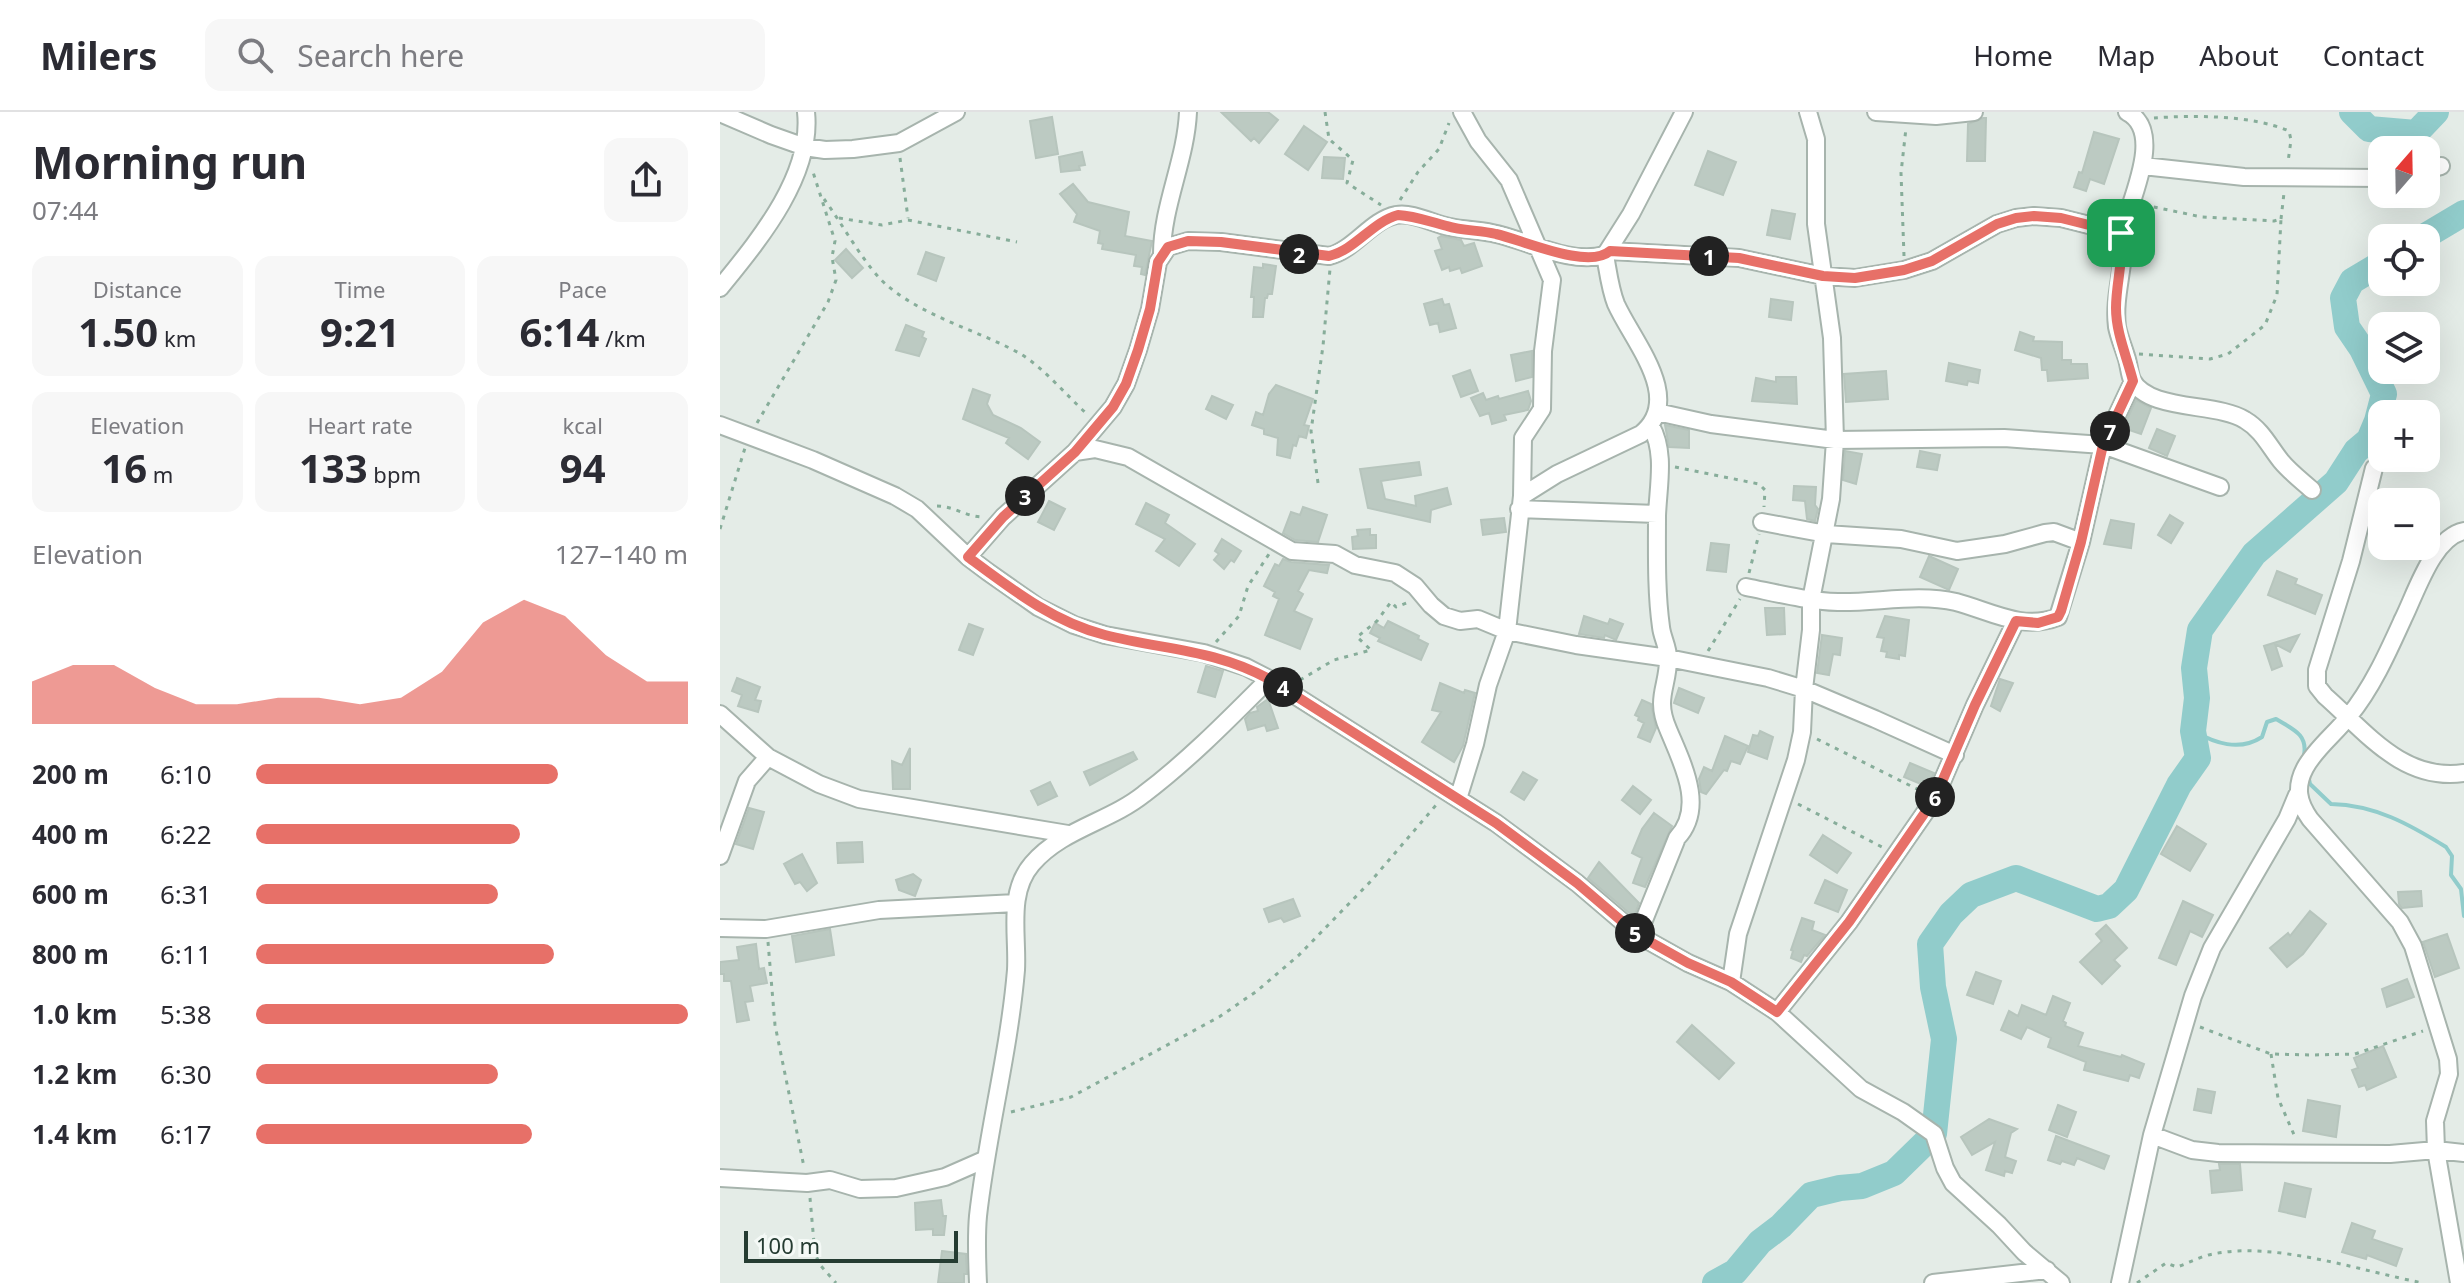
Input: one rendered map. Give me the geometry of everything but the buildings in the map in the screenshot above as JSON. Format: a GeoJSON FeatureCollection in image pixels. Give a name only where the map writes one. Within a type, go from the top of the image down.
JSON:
{"type":"FeatureCollection","features":[{"type":"Feature","properties":{"kind":"street"},"geometry":{"type":"LineString","coordinates":[[720,288],[774,215],[798,171],[808,130],[806,112]]}},
{"type":"Feature","properties":{"kind":"street"},"geometry":{"type":"LineString","coordinates":[[721,116],[805,150],[825,150],[899,143],[956,112]]}},
{"type":"Feature","properties":{"kind":"street"},"geometry":{"type":"LineString","coordinates":[[1162,254],[1164,232],[1186,142],[1188,112]]}},
{"type":"Feature","properties":{"kind":"street"},"geometry":{"type":"LineString","coordinates":[[1452,795],[1475,744],[1488,685],[1507,631],[1523,438],[1542,409],[1543,351],[1552,292],[1552,280],[1509,180],[1478,141],[1462,112]]}},
{"type":"Feature","properties":{"kind":"street"},"geometry":{"type":"LineString","coordinates":[[1638,935],[1677,838],[1688,826],[1691,804],[1682,761],[1663,714],[1661,698],[1668,658],[1661,627],[1657,514],[1660,444],[1654,419],[1656,383],[1649,363],[1616,304],[1608,253],[1657,168],[1684,112]]}},
{"type":"Feature","properties":{"kind":"street"},"geometry":{"type":"LineString","coordinates":[[1731,982],[1738,934],[1784,797],[1802,732],[1811,600],[1831,499],[1835,440],[1832,338],[1816,224],[1816,139],[1808,112]]}},
{"type":"Feature","properties":{"kind":"street"},"geometry":{"type":"LineString","coordinates":[[1876,112],[1908,116],[1974,112]]}},
{"type":"Feature","properties":{"kind":"street"},"geometry":{"type":"LineString","coordinates":[[2133,115],[2144,142],[2143,166],[2121,233],[2123,252],[2116,307],[2119,334],[2133,381],[2151,396],[2248,421],[2263,434],[2281,461],[2312,490]]}},
{"type":"Feature","properties":{"kind":"street"},"geometry":{"type":"LineString","coordinates":[[2143,166],[2244,177],[2368,178]]}},
{"type":"Feature","properties":{"kind":"street"},"geometry":{"type":"LineString","coordinates":[[968,557],[1003,517],[1075,452],[1113,407],[1126,384],[1150,309],[1158,262],[1168,247],[1188,241],[1221,242],[1322,257],[1343,251],[1398,215],[1491,233],[1578,256],[1608,253],[1739,258],[1823,276],[1855,278],[1904,270],[1932,261],[1997,224],[2016,218],[2061,218],[2121,233]]}},
{"type":"Feature","properties":{"kind":"street"},"geometry":{"type":"LineString","coordinates":[[1746,587],[1811,600],[1879,602],[1930,598],[1953,601],[2016,621],[2038,623],[2058,617],[2081,542],[2103,445],[2133,381]]}},
{"type":"Feature","properties":{"kind":"street"},"geometry":{"type":"LineString","coordinates":[[1520,503],[1557,474],[1641,434],[1654,419]]}},
{"type":"Feature","properties":{"kind":"street"},"geometry":{"type":"LineString","coordinates":[[1654,419],[1835,440],[2004,438],[2103,445],[2220,487]]}},
{"type":"Feature","properties":{"kind":"street"},"geometry":{"type":"LineString","coordinates":[[720,425],[895,496],[917,509],[968,557],[1038,607],[1074,625],[1105,635],[1204,653],[1246,667],[1452,795],[1577,883],[1638,935],[1688,963],[1731,982],[1777,1012],[1861,1089],[1903,1112],[1934,1134],[1953,1183],[2061,1283]]}},
{"type":"Feature","properties":{"kind":"street"},"geometry":{"type":"LineString","coordinates":[[1075,452],[1095,449],[1128,457],[1292,551],[1335,554],[1355,565],[1395,573],[1415,586],[1444,616],[1460,621],[1478,619],[1507,631],[1576,645],[1668,658],[1768,678],[1804,689],[1955,755]]}},
{"type":"Feature","properties":{"kind":"street"},"geometry":{"type":"LineString","coordinates":[[2373,472],[2351,561],[2316,677],[2317,686],[2380,747],[2411,767],[2435,774],[2464,773]]}},
{"type":"Feature","properties":{"kind":"street"},"geometry":{"type":"LineString","coordinates":[[1520,503],[1657,514]]}},
{"type":"Feature","properties":{"kind":"street"},"geometry":{"type":"LineString","coordinates":[[1762,522],[1826,534],[1901,539],[1957,551],[2054,532],[2081,542]]}},
{"type":"Feature","properties":{"kind":"street"},"geometry":{"type":"LineString","coordinates":[[2120,1283],[2152,1135],[2185,1021],[2212,948],[2287,819],[2305,767],[2364,696],[2443,542],[2454,533],[2464,531]]}},
{"type":"Feature","properties":{"kind":"street"},"geometry":{"type":"LineString","coordinates":[[1777,1012],[1849,922],[1935,798],[2016,621]]}},
{"type":"Feature","properties":{"kind":"street"},"geometry":{"type":"LineString","coordinates":[[978,1283],[978,1219],[1014,993],[1016,903],[1023,877],[1031,864],[1054,843],[1143,795],[1216,732],[1269,679]]}},
{"type":"Feature","properties":{"kind":"street"},"geometry":{"type":"LineString","coordinates":[[720,714],[768,757],[819,784],[859,799],[1068,834]]}},
{"type":"Feature","properties":{"kind":"street"},"geometry":{"type":"LineString","coordinates":[[720,856],[747,781],[768,757]]}},
{"type":"Feature","properties":{"kind":"street"},"geometry":{"type":"LineString","coordinates":[[2297,795],[2310,819],[2400,922],[2413,946],[2448,1059],[2449,1074],[2435,1121],[2436,1150],[2459,1283]]}},
{"type":"Feature","properties":{"kind":"street"},"geometry":{"type":"LineString","coordinates":[[720,928],[766,929],[879,910],[1016,903]]}},
{"type":"Feature","properties":{"kind":"street"},"geometry":{"type":"LineString","coordinates":[[2152,1135],[2192,1150],[2302,1155],[2436,1150],[2464,1153]]}},
{"type":"Feature","properties":{"kind":"street"},"geometry":{"type":"LineString","coordinates":[[720,1178],[807,1183],[830,1180],[860,1189],[896,1188],[945,1177],[986,1159]]}},
{"type":"Feature","properties":{"kind":"street"},"geometry":{"type":"LineString","coordinates":[[1933,1283],[2047,1270]]}},
{"type":"Feature","properties":{"kind":"path"},"geometry":{"type":"LineString","coordinates":[[1325,112],[1329,139],[1353,160],[1347,183],[1398,215]]}},
{"type":"Feature","properties":{"kind":"path"},"geometry":{"type":"LineString","coordinates":[[1398,215],[1398,205],[1405,192],[1444,140],[1452,112]]}},
{"type":"Feature","properties":{"kind":"path"},"geometry":{"type":"LineString","coordinates":[[2126,354],[2210,359],[2228,354],[2265,325],[2277,295],[2281,219],[2291,140],[2289,131],[2275,125],[2204,117],[2133,115]]}},
{"type":"Feature","properties":{"kind":"path"},"geometry":{"type":"LineString","coordinates":[[1904,270],[1901,173],[1908,116]]}},
{"type":"Feature","properties":{"kind":"path"},"geometry":{"type":"LineString","coordinates":[[899,143],[908,220]]}},
{"type":"Feature","properties":{"kind":"path"},"geometry":{"type":"LineString","coordinates":[[720,529],[738,466],[751,435],[828,302],[836,280],[832,257],[835,241],[805,150]]}},
{"type":"Feature","properties":{"kind":"path"},"geometry":{"type":"LineString","coordinates":[[821,196],[889,288],[946,321],[985,335],[1024,356],[1098,423]]}},
{"type":"Feature","properties":{"kind":"path"},"geometry":{"type":"LineString","coordinates":[[2133,201],[2202,217],[2253,221],[2281,219]]}},
{"type":"Feature","properties":{"kind":"path"},"geometry":{"type":"LineString","coordinates":[[839,218],[882,225],[908,220],[1017,242]]}},
{"type":"Feature","properties":{"kind":"path"},"geometry":{"type":"LineString","coordinates":[[1318,483],[1311,431],[1332,273],[1322,257]]}},
{"type":"Feature","properties":{"kind":"path"},"geometry":{"type":"LineString","coordinates":[[1659,466],[1750,480],[1763,486],[1762,522],[1746,587],[1700,664]]}},
{"type":"Feature","properties":{"kind":"path"},"geometry":{"type":"LineString","coordinates":[[917,509],[944,506],[976,517],[1003,517]]}},
{"type":"Feature","properties":{"kind":"path"},"geometry":{"type":"LineString","coordinates":[[1204,653],[1239,616],[1252,578],[1276,544]]}},
{"type":"Feature","properties":{"kind":"path"},"geometry":{"type":"LineString","coordinates":[[1269,679],[1289,683],[1300,680],[1334,660],[1371,650],[1357,637],[1377,621],[1391,602],[1396,607],[1423,595]]}},
{"type":"Feature","properties":{"kind":"path"},"geometry":{"type":"LineString","coordinates":[[1802,732],[1935,798]]}},
{"type":"Feature","properties":{"kind":"path"},"geometry":{"type":"LineString","coordinates":[[995,1115],[1071,1097],[1219,1017],[1257,991],[1299,955],[1452,795]]}},
{"type":"Feature","properties":{"kind":"path"},"geometry":{"type":"LineString","coordinates":[[1784,797],[1898,855]]}},
{"type":"Feature","properties":{"kind":"path"},"geometry":{"type":"LineString","coordinates":[[766,929],[775,1025],[807,1183],[815,1254],[836,1283]]}},
{"type":"Feature","properties":{"kind":"path"},"geometry":{"type":"LineString","coordinates":[[2185,1021],[2271,1054],[2355,1054],[2438,1026]]}},
{"type":"Feature","properties":{"kind":"path"},"geometry":{"type":"LineString","coordinates":[[2271,1054],[2278,1098],[2302,1155]]}},
{"type":"Feature","properties":{"kind":"path"},"geometry":{"type":"LineString","coordinates":[[2137,1283],[2166,1263],[2177,1267],[2212,1254],[2257,1251],[2313,1259],[2423,1283]]}},
{"type":"Feature","properties":{"kind":"waterway"},"geometry":{"type":"LineString","coordinates":[[2352,112],[2369,129],[2416,133],[2436,112]]}},
{"type":"Feature","properties":{"kind":"waterway"},"geometry":{"type":"LineString","coordinates":[[2440,227],[2464,213]]}},
{"type":"Feature","properties":{"kind":"waterway"},"geometry":{"type":"LineString","coordinates":[[1715,1283],[1735,1272],[1760,1242],[1781,1226],[1811,1195],[1862,1186],[1894,1173],[1934,1134],[1944,1039],[1933,987],[1930,944],[1951,914],[1971,895],[2016,878],[2097,909],[2109,906],[2126,890],[2179,785],[2198,758],[2193,731],[2197,698],[2194,668],[2200,630],[2254,554],[2336,482],[2356,451],[2369,440],[2377,421],[2384,394],[2362,349],[2347,327],[2343,298],[2352,281],[2368,271]]}},
{"type":"Feature","properties":{"kind":"waterway"},"geometry":{"type":"LineString","coordinates":[[2193,731],[2218,742],[2245,744],[2262,737],[2267,722],[2276,719],[2301,737],[2304,755]]}},
{"type":"Feature","properties":{"kind":"waterway"},"geometry":{"type":"LineString","coordinates":[[2308,775],[2310,784],[2331,804],[2362,808],[2391,817],[2446,847],[2452,856],[2451,875],[2461,889],[2464,916]]}},
{"type":"Feature","properties":{"kind":"route"},"geometry":{"type":"LineString","coordinates":[[1398,215],[1491,233],[1578,256],[1598,257],[1610,251],[1739,258],[1823,276],[1855,278],[1904,270],[1932,261],[1997,224],[2016,218],[2061,218],[2121,233],[2123,252],[2116,307],[2117,324],[2133,381],[2103,445],[2089,511],[2061,611],[2058,617],[2038,623],[2016,621],[1935,798],[1849,922],[1777,1012],[1756,995],[1661,950],[1638,935],[1577,883],[1496,823],[1269,679],[1227,659],[1105,635],[1074,625],[1038,607],[968,557],[1003,517],[1075,452],[1113,407],[1126,384],[1138,350],[1150,309],[1158,262],[1168,247],[1188,241],[1221,242],[1322,257],[1336,255],[1367,232],[1398,215]]}}]}
